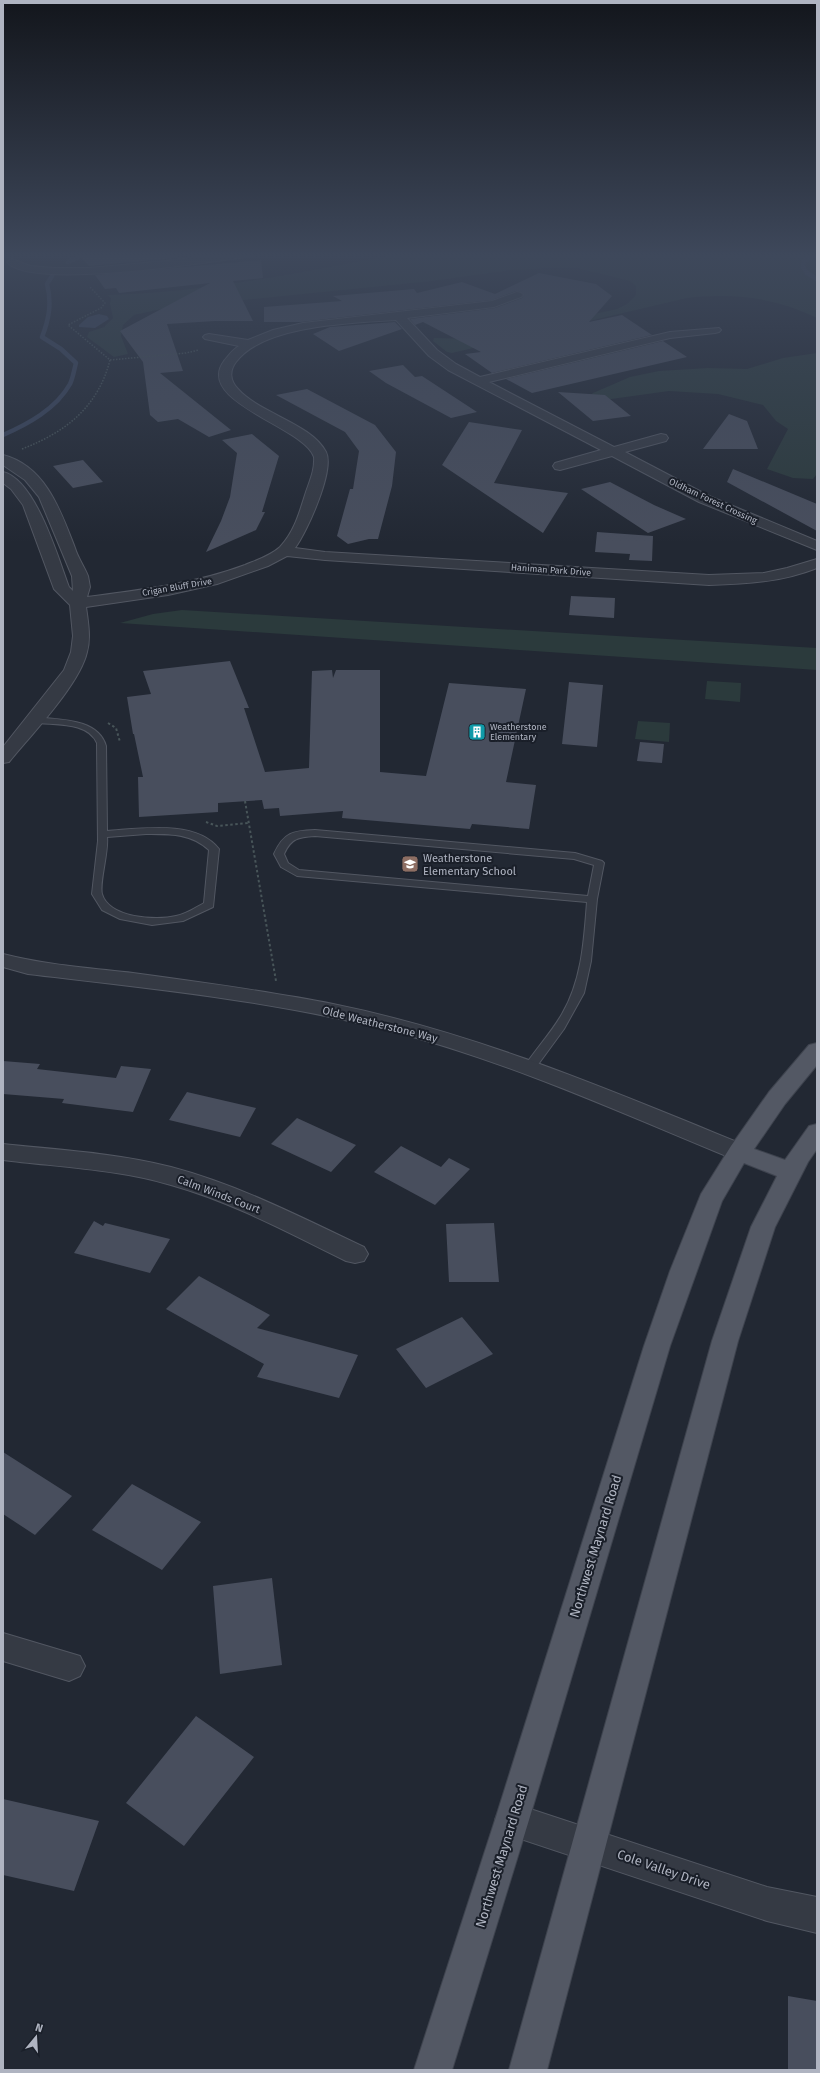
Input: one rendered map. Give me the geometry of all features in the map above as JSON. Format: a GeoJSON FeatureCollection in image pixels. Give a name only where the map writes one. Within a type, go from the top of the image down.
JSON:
{"type":"FeatureCollection","features":[{"type":"Feature","properties":{"kind":"main road","name":"Northwest Maynard Road"},"geometry":{"type":"LineString","coordinates":[[433,2070],[512,1820],[609,1500],[683,1271],[710,1200],[739,1152],[777,1098],[817,1050]]}},
{"type":"Feature","properties":{"kind":"main road"},"geometry":{"type":"LineString","coordinates":[[528,2070],[590,1844],[628,1695],[725,1342],[763,1227],[798,1158],[817,1132]]}},
{"type":"Feature","properties":{"kind":"main road"},"geometry":{"type":"LineString","coordinates":[[739,1152],[791,1172]]}},
{"type":"Feature","properties":{"kind":"street","name":"Crigan Bluff Drive"},"geometry":{"type":"LineString","coordinates":[[77,603],[204,584],[236,574],[273,558],[284,551],[298,535],[305,521],[320,468],[320,457],[318,450],[304,437],[238,396],[227,385],[224,372],[228,363],[242,350]]}},
{"type":"Feature","properties":{"kind":"street","name":"Oldham Forest Crossing"},"geometry":{"type":"LineString","coordinates":[[431,350],[441,360],[477,381],[704,499],[817,546]]}},
{"type":"Feature","properties":{"kind":"street"},"geometry":{"type":"LineString","coordinates":[[477,381],[608,350]]}},
{"type":"Feature","properties":{"kind":"street"},"geometry":{"type":"LineString","coordinates":[[560,466],[661,438]]}},
{"type":"Feature","properties":{"kind":"street"},"geometry":{"type":"LineString","coordinates":[[3,459],[17,466],[33,478],[48,497],[82,585],[77,603],[82,632],[82,645],[78,659],[66,681],[3,758]]}},
{"type":"Feature","properties":{"kind":"street"},"geometry":{"type":"LineString","coordinates":[[3,476],[16,486],[30,505],[62,589],[77,603]]}},
{"type":"Feature","properties":{"kind":"street","name":"Haniman Park Drive"},"geometry":{"type":"LineString","coordinates":[[284,551],[325,556],[709,580],[746,580],[771,577],[802,569],[817,563]]}},
{"type":"Feature","properties":{"kind":"street","name":"Olde Weatherstone Way"},"geometry":{"type":"LineString","coordinates":[[3,960],[28,967],[258,997],[320,1008],[433,1036],[530,1067],[739,1152]]}},
{"type":"Feature","properties":{"kind":"street","name":"Calm Winds Court"},"geometry":{"type":"LineString","coordinates":[[3,1152],[149,1170],[194,1183],[296,1226],[355,1254]]}},
{"type":"Feature","properties":{"kind":"street"},"geometry":{"type":"LineString","coordinates":[[3,1647],[69,1666]]}},
{"type":"Feature","properties":{"kind":"street","name":"Cole Valley Drive"},"geometry":{"type":"LineString","coordinates":[[512,1820],[590,1844],[768,1904],[817,1915]]}},
{"type":"Feature","properties":{"kind":"lane"},"geometry":{"type":"LineString","coordinates":[[35,720],[79,726],[90,730],[97,735],[102,746],[102,834],[97,894],[106,908],[124,917],[152,922],[179,919],[208,905],[214,849],[209,841],[198,836],[176,832],[102,834]]}},
{"type":"Feature","properties":{"kind":"lane"},"geometry":{"type":"LineString","coordinates":[[530,1067],[570,1009],[582,982],[592,899],[599,863],[576,856],[315,833],[297,834],[284,841],[279,854],[284,865],[297,873],[592,899]]}},
{"type":"Feature","properties":{"kind":"path"},"geometry":{"type":"LineString","coordinates":[[98,350],[110,360],[199,350]]}},
{"type":"Feature","properties":{"kind":"path"},"geometry":{"type":"LineString","coordinates":[[16,450],[56,433],[72,422],[101,386],[107,375],[110,360]]}},
{"type":"Feature","properties":{"kind":"path"},"geometry":{"type":"LineString","coordinates":[[107,722],[116,728],[120,737],[120,745]]}},
{"type":"Feature","properties":{"kind":"path"},"geometry":{"type":"LineString","coordinates":[[245,801],[276,981]]}},
{"type":"Feature","properties":{"kind":"path"},"geometry":{"type":"LineString","coordinates":[[205,821],[217,826],[249,823]]}},
{"type":"Feature","properties":{"kind":"shaded area"},"geometry":{"type":"Polygon","coordinates":[[[104,350],[126,350],[128,354],[114,357],[104,350]]]}},
{"type":"Feature","properties":{"kind":"shaded area"},"geometry":{"type":"Polygon","coordinates":[[[444,350],[466,350],[452,353],[444,350]]]}},
{"type":"Feature","properties":{"kind":"shaded area"},"geometry":{"type":"Polygon","coordinates":[[[817,353],[817,474],[813,479],[793,478],[767,469],[788,429],[776,421],[763,405],[718,394],[669,391],[597,401],[584,401],[593,393],[630,377],[659,371],[708,368],[747,369],[783,358],[817,353]]]}},
{"type":"Feature","properties":{"kind":"shaded area"},"geometry":{"type":"Polygon","coordinates":[[[182,610],[817,648],[817,670],[120,623],[153,614],[182,610]]]}},
{"type":"Feature","properties":{"kind":"shaded area"},"geometry":{"type":"Polygon","coordinates":[[[707,681],[741,683],[740,702],[705,699],[707,681]]]}},
{"type":"Feature","properties":{"kind":"shaded area"},"geometry":{"type":"Polygon","coordinates":[[[638,721],[670,723],[669,742],[635,739],[638,721]]]}},
{"type":"Feature","properties":{"kind":"building"},"geometry":{"type":"Polygon","coordinates":[[[134,350],[176,350],[183,371],[160,373],[231,430],[209,437],[178,419],[158,422],[150,415],[143,362],[134,350]]]}},
{"type":"Feature","properties":{"kind":"building"},"geometry":{"type":"Polygon","coordinates":[[[477,350],[590,350],[492,373],[465,354],[481,352],[477,350]]]}},
{"type":"Feature","properties":{"kind":"building"},"geometry":{"type":"Polygon","coordinates":[[[627,350],[676,350],[687,357],[532,393],[506,379],[627,350]]]}},
{"type":"Feature","properties":{"kind":"building"},"geometry":{"type":"Polygon","coordinates":[[[403,365],[415,377],[422,376],[477,412],[451,418],[386,383],[369,371],[403,365]]]}},
{"type":"Feature","properties":{"kind":"building"},"geometry":{"type":"Polygon","coordinates":[[[307,389],[375,425],[396,452],[392,486],[378,539],[369,539],[348,544],[337,536],[350,489],[353,489],[359,451],[345,432],[276,395],[307,389]]]}},
{"type":"Feature","properties":{"kind":"building"},"geometry":{"type":"Polygon","coordinates":[[[558,392],[605,395],[631,416],[593,421],[558,392]]]}},
{"type":"Feature","properties":{"kind":"building"},"geometry":{"type":"Polygon","coordinates":[[[729,414],[747,421],[758,449],[703,449],[729,414]]]}},
{"type":"Feature","properties":{"kind":"building"},"geometry":{"type":"Polygon","coordinates":[[[469,422],[522,430],[494,483],[568,493],[543,533],[442,465],[469,422]]]}},
{"type":"Feature","properties":{"kind":"building"},"geometry":{"type":"Polygon","coordinates":[[[252,434],[279,456],[262,512],[265,512],[256,530],[206,552],[221,521],[230,497],[237,453],[222,440],[252,434]]]}},
{"type":"Feature","properties":{"kind":"building"},"geometry":{"type":"Polygon","coordinates":[[[83,460],[103,482],[73,488],[53,466],[83,460]]]}},
{"type":"Feature","properties":{"kind":"building"},"geometry":{"type":"Polygon","coordinates":[[[733,469],[817,504],[817,531],[727,482],[733,469]]]}},
{"type":"Feature","properties":{"kind":"building"},"geometry":{"type":"Polygon","coordinates":[[[610,482],[654,505],[686,519],[648,533],[581,489],[610,482]]]}},
{"type":"Feature","properties":{"kind":"building"},"geometry":{"type":"Polygon","coordinates":[[[597,532],[653,536],[652,561],[629,560],[630,554],[595,552],[597,532]]]}},
{"type":"Feature","properties":{"kind":"building"},"geometry":{"type":"Polygon","coordinates":[[[571,596],[615,598],[614,618],[569,615],[571,596]]]}},
{"type":"Feature","properties":{"kind":"building","name":"Weatherstone Elementary"},"geometry":{"type":"Polygon","coordinates":[[[230,661],[249,708],[244,708],[265,772],[309,768],[312,671],[332,670],[333,678],[336,670],[380,670],[380,772],[426,776],[449,683],[526,689],[506,782],[536,785],[529,829],[472,824],[470,829],[342,818],[343,811],[280,816],[279,808],[264,809],[262,800],[218,803],[218,812],[139,817],[138,777],[143,777],[133,734],[127,697],[151,694],[143,671],[230,661]]]}},
{"type":"Feature","properties":{"kind":"building"},"geometry":{"type":"Polygon","coordinates":[[[569,682],[603,685],[597,747],[562,744],[569,682]]]}},
{"type":"Feature","properties":{"kind":"building"},"geometry":{"type":"Polygon","coordinates":[[[640,742],[664,744],[662,763],[637,761],[640,742]]]}},
{"type":"Feature","properties":{"kind":"building"},"geometry":{"type":"Polygon","coordinates":[[[3,1061],[40,1064],[37,1069],[116,1078],[121,1066],[151,1069],[133,1112],[62,1103],[64,1099],[3,1094],[3,1061]]]}},
{"type":"Feature","properties":{"kind":"building"},"geometry":{"type":"Polygon","coordinates":[[[187,1092],[256,1108],[240,1137],[169,1120],[187,1092]]]}},
{"type":"Feature","properties":{"kind":"building"},"geometry":{"type":"Polygon","coordinates":[[[297,1118],[356,1145],[331,1172],[271,1144],[297,1118]]]}},
{"type":"Feature","properties":{"kind":"building"},"geometry":{"type":"Polygon","coordinates":[[[401,1146],[441,1167],[449,1158],[470,1169],[435,1205],[374,1172],[401,1146]]]}},
{"type":"Feature","properties":{"kind":"building"},"geometry":{"type":"Polygon","coordinates":[[[94,1221],[103,1226],[105,1223],[170,1239],[150,1273],[74,1253],[94,1221]]]}},
{"type":"Feature","properties":{"kind":"building"},"geometry":{"type":"Polygon","coordinates":[[[494,1223],[499,1282],[449,1282],[446,1224],[494,1223]]]}},
{"type":"Feature","properties":{"kind":"building"},"geometry":{"type":"Polygon","coordinates":[[[199,1276],[270,1315],[257,1328],[358,1355],[339,1398],[257,1377],[264,1364],[166,1309],[199,1276]]]}},
{"type":"Feature","properties":{"kind":"building"},"geometry":{"type":"Polygon","coordinates":[[[462,1317],[493,1354],[426,1388],[396,1349],[462,1317]]]}},
{"type":"Feature","properties":{"kind":"building"},"geometry":{"type":"Polygon","coordinates":[[[3,1452],[72,1496],[35,1535],[3,1514],[3,1452]]]}},
{"type":"Feature","properties":{"kind":"building"},"geometry":{"type":"Polygon","coordinates":[[[132,1484],[201,1522],[162,1570],[92,1530],[132,1484]]]}},
{"type":"Feature","properties":{"kind":"building"},"geometry":{"type":"Polygon","coordinates":[[[272,1578],[282,1665],[220,1674],[213,1586],[272,1578]]]}},
{"type":"Feature","properties":{"kind":"building"},"geometry":{"type":"Polygon","coordinates":[[[196,1716],[254,1757],[184,1846],[126,1803],[196,1716]]]}},
{"type":"Feature","properties":{"kind":"building"},"geometry":{"type":"Polygon","coordinates":[[[3,1799],[99,1821],[74,1891],[3,1875],[3,1799]]]}},
{"type":"Feature","properties":{"kind":"building"},"geometry":{"type":"Polygon","coordinates":[[[788,1996],[817,2001],[817,2070],[788,2070],[788,1996]]]}},
{"type":"Feature","properties":{"kind":"waterway"},"geometry":{"type":"LineString","coordinates":[[3,435],[41,415],[64,393],[70,384],[76,363],[62,350]]}},
{"type":"Feature","properties":{"kind":"place","name":"Weatherstone Elementary"},"geometry":{"type":"Point","coordinates":[477,732]}},
{"type":"Feature","properties":{"kind":"place","name":"Weatherstone Elementary School"},"geometry":{"type":"Point","coordinates":[410,864]}}]}
